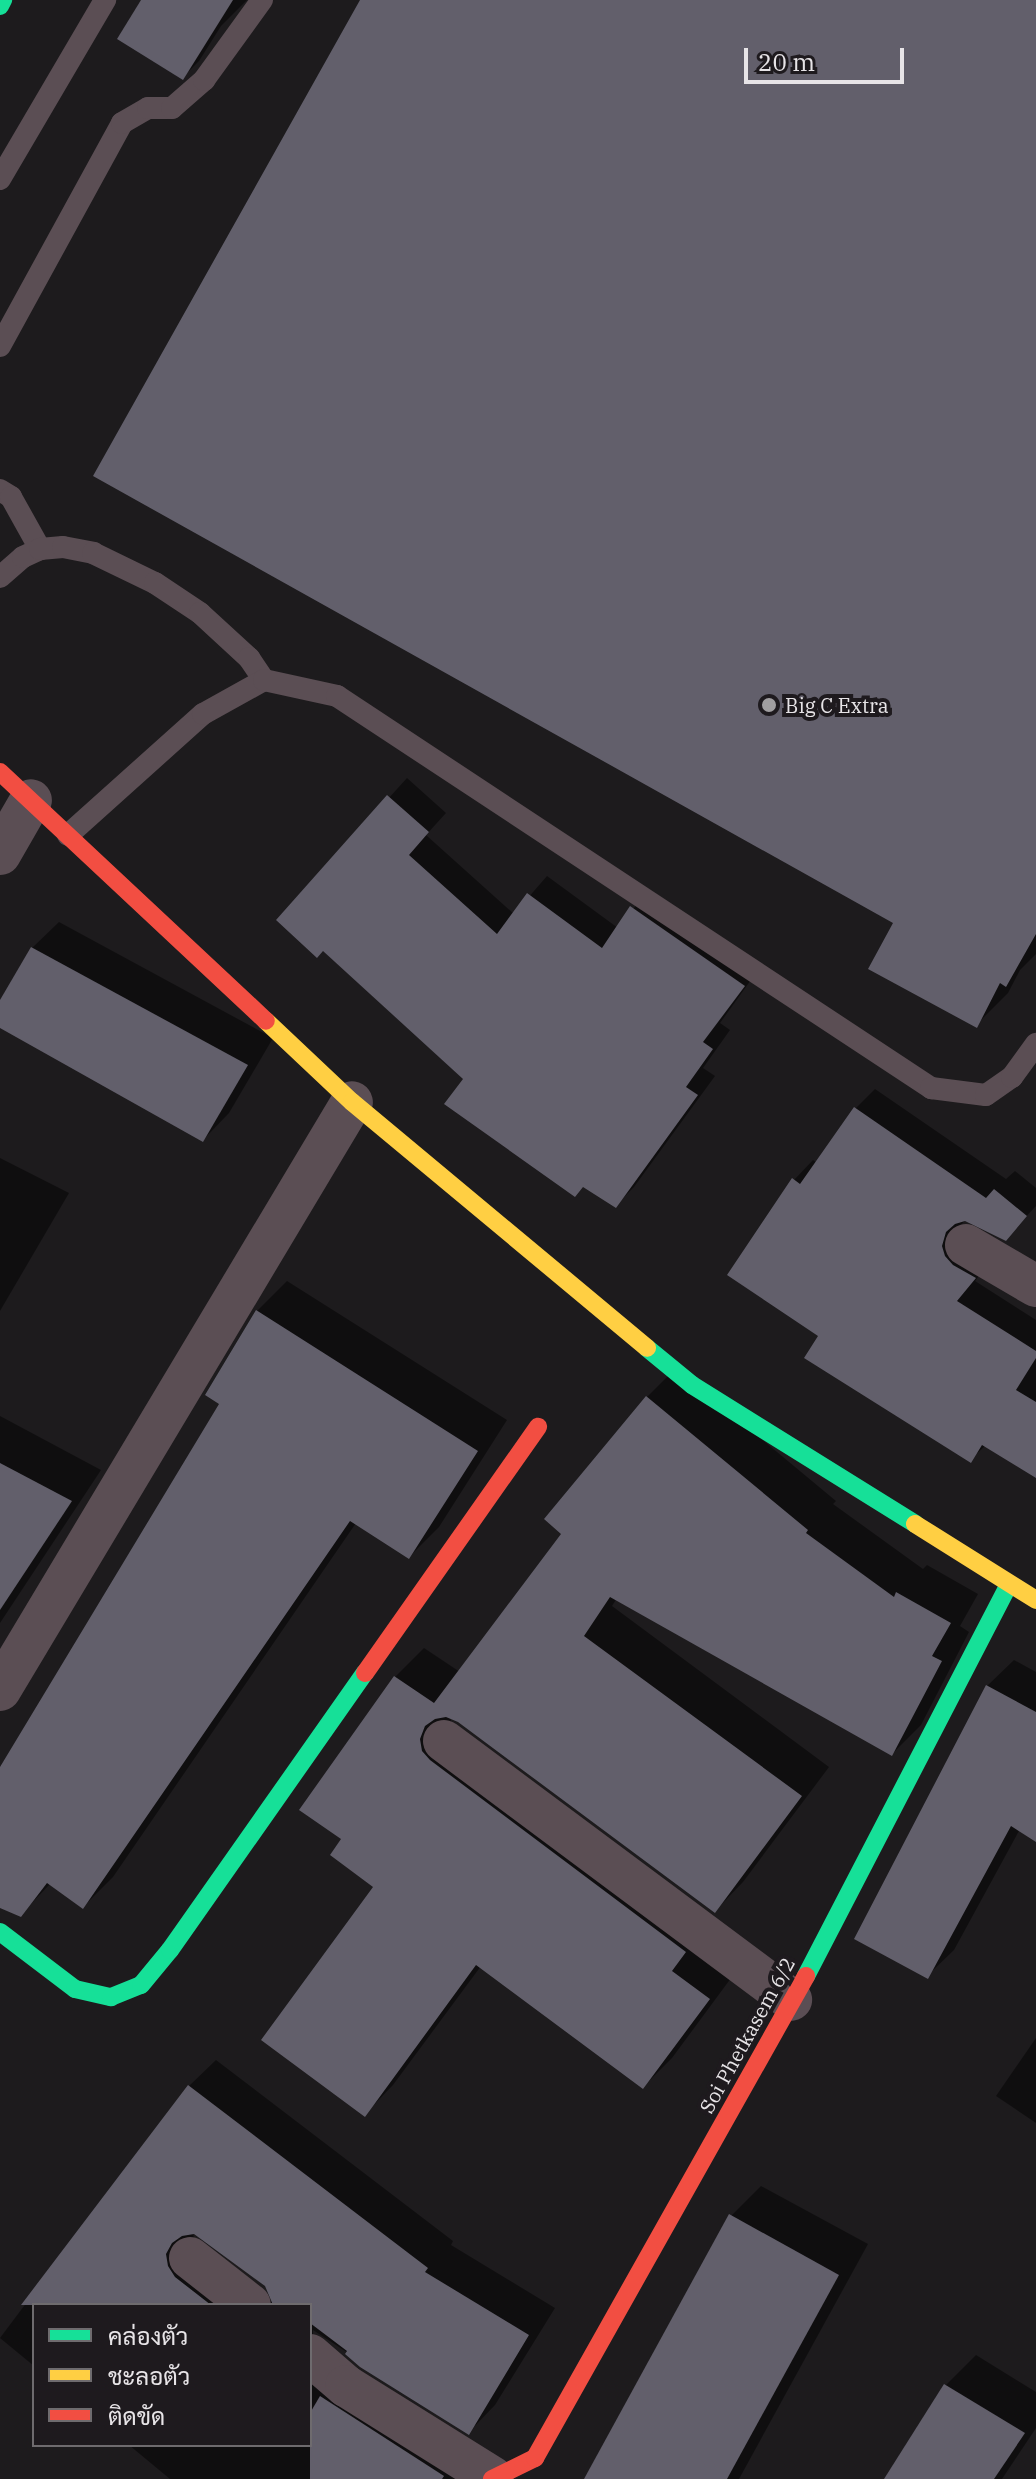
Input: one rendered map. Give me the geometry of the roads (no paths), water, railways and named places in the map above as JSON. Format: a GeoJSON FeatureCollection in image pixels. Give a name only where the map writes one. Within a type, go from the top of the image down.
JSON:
{"type":"FeatureCollection","features":[{"type":"Feature","properties":{"kind":"street"},"geometry":{"type":"LineString","coordinates":[[0,6],[3,0]]}},
{"type":"Feature","properties":{"kind":"street"},"geometry":{"type":"LineString","coordinates":[[0,772],[352,1102],[692,1385],[1036,1600]]}},
{"type":"Feature","properties":{"kind":"street"},"geometry":{"type":"LineString","coordinates":[[0,854],[31,800]]}},
{"type":"Feature","properties":{"kind":"street"},"geometry":{"type":"LineString","coordinates":[[0,1690],[352,1102]]}},
{"type":"Feature","properties":{"kind":"street"},"geometry":{"type":"LineString","coordinates":[[966,1245],[1036,1286]]}},
{"type":"Feature","properties":{"kind":"street"},"geometry":{"type":"LineString","coordinates":[[0,1932],[75,1989],[111,1997],[141,1985],[170,1950],[538,1427]]}},
{"type":"Feature","properties":{"kind":"street","name":"Soi Phetkasem 6/2"},"geometry":{"type":"LineString","coordinates":[[492,2478],[535,2458],[791,2000],[1009,1585]]}},
{"type":"Feature","properties":{"kind":"street"},"geometry":{"type":"LineString","coordinates":[[444,1741],[791,2000]]}},
{"type":"Feature","properties":{"kind":"street"},"geometry":{"type":"LineString","coordinates":[[190,2258],[247,2303]]}},
{"type":"Feature","properties":{"kind":"street"},"geometry":{"type":"LineString","coordinates":[[312,2357],[346,2386],[492,2478]]}},
{"type":"Feature","properties":{"kind":"lane"},"geometry":{"type":"LineString","coordinates":[[0,179],[105,0]]}},
{"type":"Feature","properties":{"kind":"lane"},"geometry":{"type":"LineString","coordinates":[[0,346],[122,123],[148,108],[172,108],[204,80],[262,0]]}},
{"type":"Feature","properties":{"kind":"lane"},"geometry":{"type":"LineString","coordinates":[[0,490],[11,497],[40,549]]}},
{"type":"Feature","properties":{"kind":"lane"},"geometry":{"type":"LineString","coordinates":[[0,577],[23,557],[40,549],[63,547],[93,553],[155,583],[200,613],[249,658],[264,680]]}},
{"type":"Feature","properties":{"kind":"lane"},"geometry":{"type":"LineString","coordinates":[[68,835],[203,714],[264,680],[337,696],[931,1088],[986,1095],[1012,1077],[1036,1044]]}},
{"type":"Feature","properties":{"kind":"place","name":"Big C Extra"},"geometry":{"type":"Point","coordinates":[769,705]}}]}
